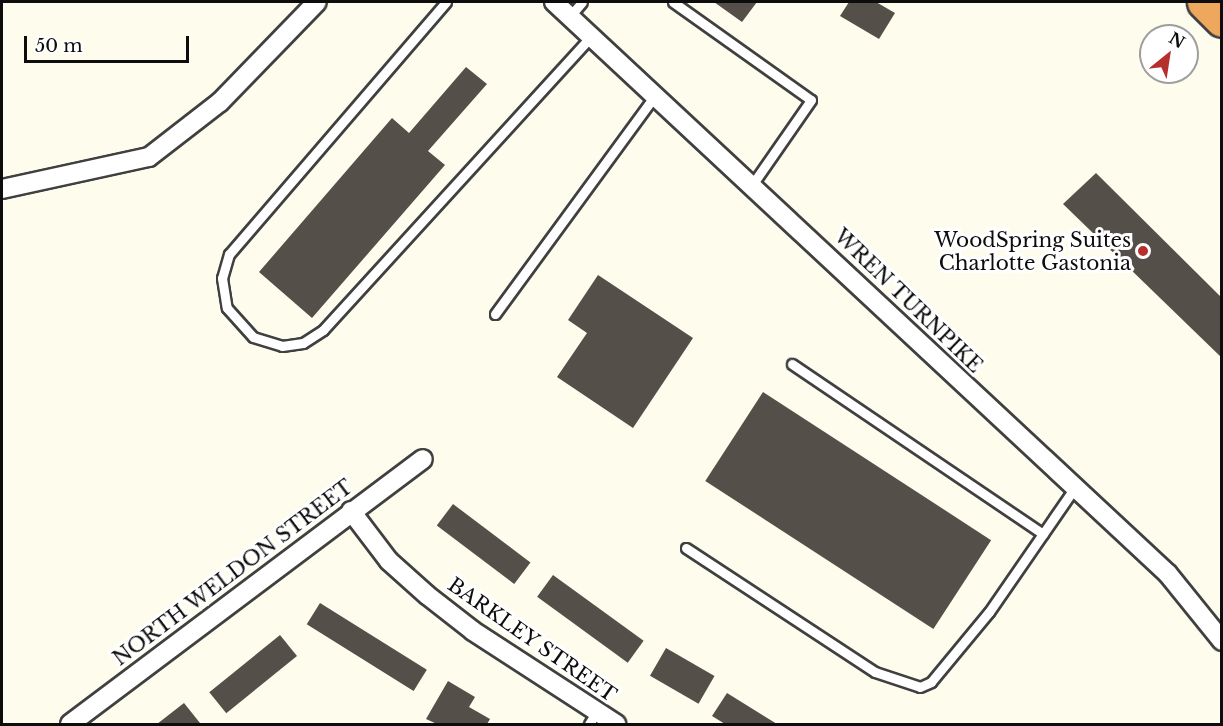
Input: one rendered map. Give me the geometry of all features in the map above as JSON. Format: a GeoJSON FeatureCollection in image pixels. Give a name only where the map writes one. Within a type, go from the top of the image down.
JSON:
{"type":"FeatureCollection","features":[{"type":"Feature","properties":{"kind":"highway"},"geometry":{"type":"LineString","coordinates":[[1204,2],[1221,20]]}},
{"type":"Feature","properties":{"kind":"street"},"geometry":{"type":"LineString","coordinates":[[2,189],[149,157],[220,102],[317,2]]}},
{"type":"Feature","properties":{"kind":"street","name":"WREN TURNPIKE"},"geometry":{"type":"LineString","coordinates":[[554,2],[592,35],[1074,489],[1168,574],[1221,641]]}},
{"type":"Feature","properties":{"kind":"street","name":"NORTH WELDON STREET"},"geometry":{"type":"LineString","coordinates":[[70,724],[423,459]]}},
{"type":"Feature","properties":{"kind":"street","name":"BARKLEY STREET"},"geometry":{"type":"LineString","coordinates":[[351,511],[389,561],[427,595],[593,719],[616,724]]}},
{"type":"Feature","properties":{"kind":"lane"},"geometry":{"type":"LineString","coordinates":[[446,2],[229,254],[222,278],[226,308],[253,337],[282,346],[303,343],[323,330],[592,35]]}},
{"type":"Feature","properties":{"kind":"lane"},"geometry":{"type":"LineString","coordinates":[[570,16],[582,2]]}},
{"type":"Feature","properties":{"kind":"lane"},"geometry":{"type":"LineString","coordinates":[[673,2],[811,100],[752,185]]}},
{"type":"Feature","properties":{"kind":"lane"},"geometry":{"type":"LineString","coordinates":[[495,314],[655,95]]}},
{"type":"Feature","properties":{"kind":"lane"},"geometry":{"type":"LineString","coordinates":[[792,364],[1042,534]]}},
{"type":"Feature","properties":{"kind":"lane"},"geometry":{"type":"LineString","coordinates":[[686,548],[875,672],[920,687],[931,682],[989,612],[1074,489]]}},
{"type":"Feature","properties":{"kind":"building"},"geometry":{"type":"Polygon","coordinates":[[[714,2],[757,2],[742,22],[714,2]]]}},
{"type":"Feature","properties":{"kind":"building"},"geometry":{"type":"Polygon","coordinates":[[[849,2],[876,2],[895,13],[879,39],[840,16],[849,2]]]}},
{"type":"Feature","properties":{"kind":"building"},"geometry":{"type":"Polygon","coordinates":[[[466,67],[487,84],[428,151],[445,165],[312,318],[259,272],[392,118],[409,133],[466,67]]]}},
{"type":"Feature","properties":{"kind":"building","name":"WoodSpring Suites Charlotte Gastonia"},"geometry":{"type":"Polygon","coordinates":[[[1096,173],[1222,298],[1222,358],[1063,204],[1096,173]]]}},
{"type":"Feature","properties":{"kind":"building"},"geometry":{"type":"Polygon","coordinates":[[[598,275],[693,338],[633,428],[557,377],[587,333],[568,320],[598,275]]]}},
{"type":"Feature","properties":{"kind":"building"},"geometry":{"type":"Polygon","coordinates":[[[763,392],[991,540],[933,629],[705,481],[763,392]]]}},
{"type":"Feature","properties":{"kind":"building"},"geometry":{"type":"Polygon","coordinates":[[[453,504],[530,562],[514,584],[437,526],[453,504]]]}},
{"type":"Feature","properties":{"kind":"building"},"geometry":{"type":"Polygon","coordinates":[[[553,575],[644,641],[628,663],[537,597],[553,575]]]}},
{"type":"Feature","properties":{"kind":"building"},"geometry":{"type":"Polygon","coordinates":[[[320,603],[427,670],[414,691],[307,624],[320,603]]]}},
{"type":"Feature","properties":{"kind":"building"},"geometry":{"type":"Polygon","coordinates":[[[280,635],[297,656],[226,713],[209,692],[280,635]]]}},
{"type":"Feature","properties":{"kind":"building"},"geometry":{"type":"Polygon","coordinates":[[[666,648],[714,676],[698,704],[650,676],[666,648]]]}},
{"type":"Feature","properties":{"kind":"building"},"geometry":{"type":"Polygon","coordinates":[[[448,681],[475,697],[469,707],[490,719],[487,724],[437,724],[426,719],[448,681]]]}},
{"type":"Feature","properties":{"kind":"building"},"geometry":{"type":"Polygon","coordinates":[[[727,693],[777,724],[725,724],[712,716],[727,693]]]}},
{"type":"Feature","properties":{"kind":"building"},"geometry":{"type":"Polygon","coordinates":[[[184,703],[200,723],[157,724],[184,703]]]}},
{"type":"Feature","properties":{"kind":"place","name":"WoodSpring Suites Charlotte Gastonia"},"geometry":{"type":"Point","coordinates":[1143,251]}}]}
